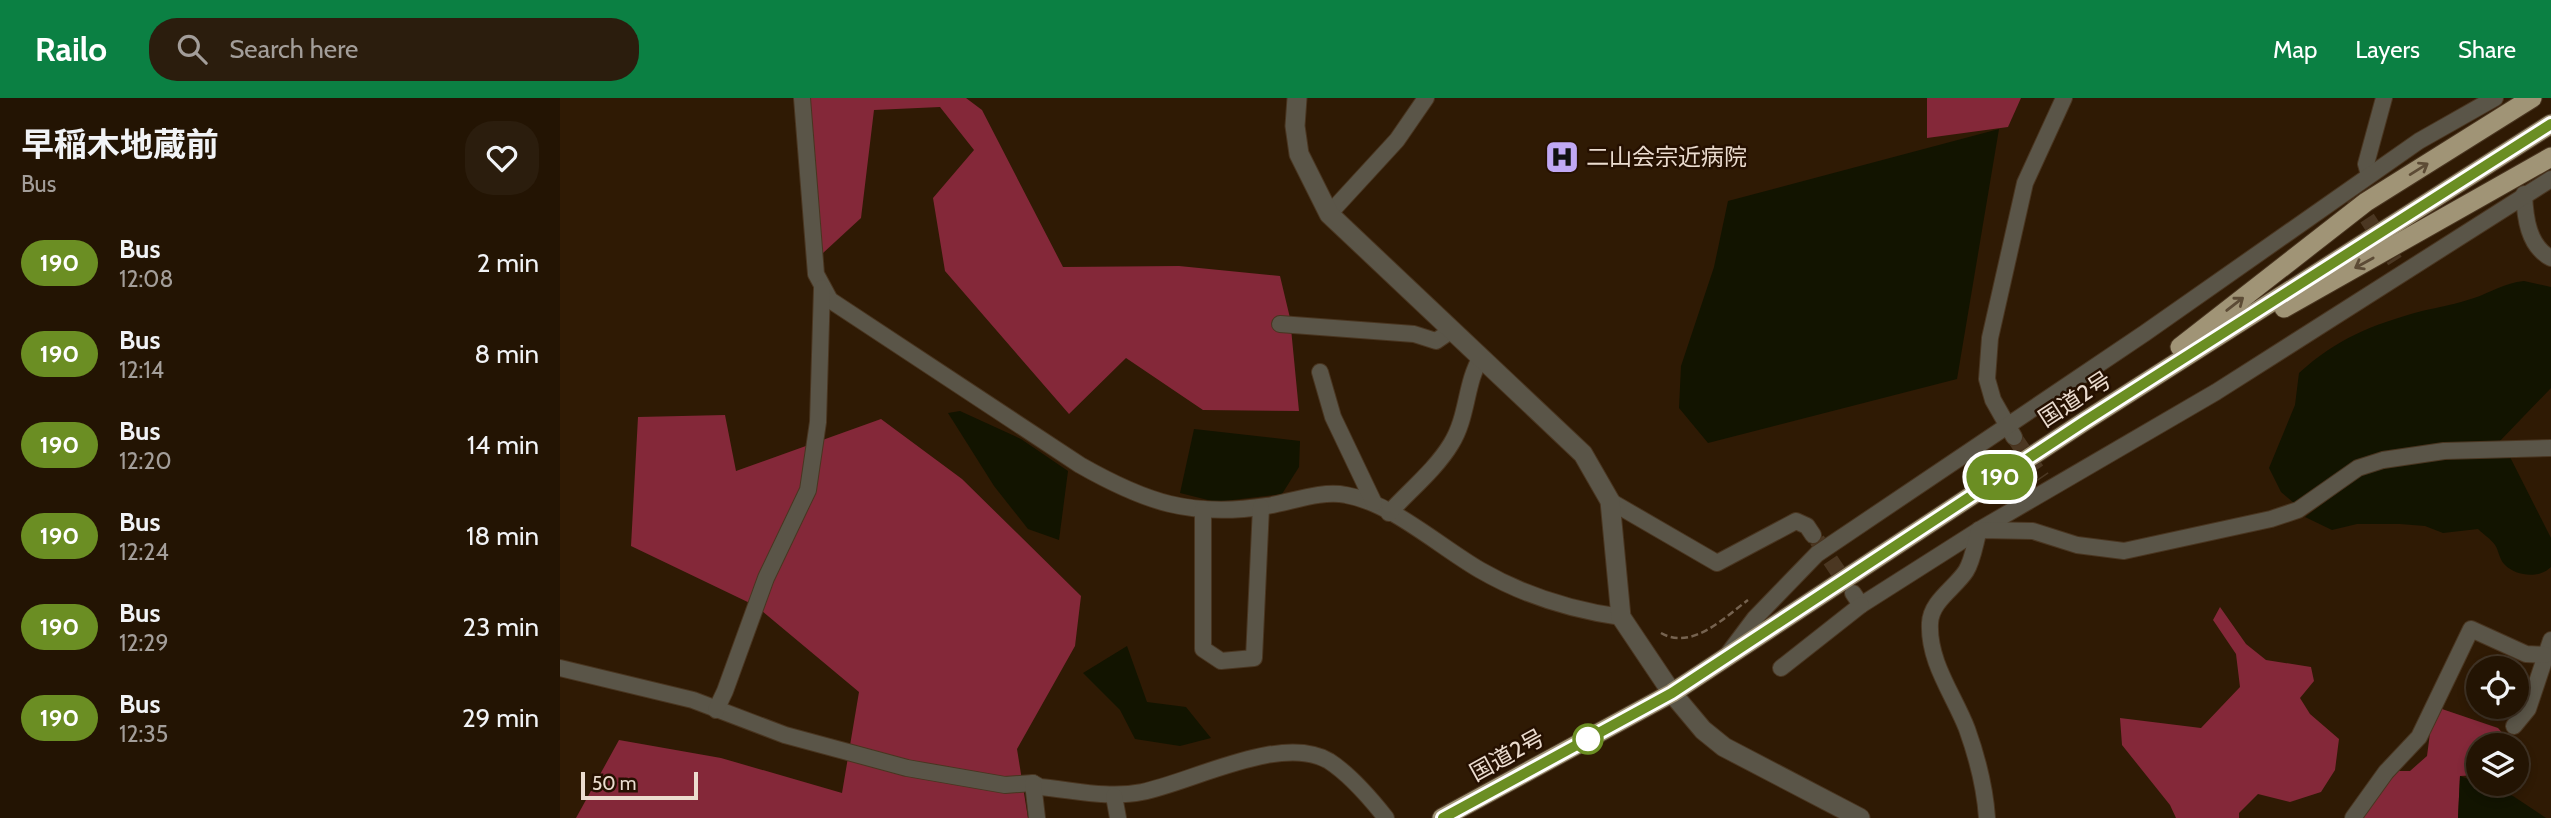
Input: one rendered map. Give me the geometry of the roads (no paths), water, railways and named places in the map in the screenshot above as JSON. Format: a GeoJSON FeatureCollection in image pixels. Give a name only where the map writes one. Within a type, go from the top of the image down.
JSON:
{"type":"FeatureCollection","features":[{"type":"Feature","properties":{"kind":"highway"},"geometry":{"type":"LineString","coordinates":[[2085,421],[2366,202],[2532,98]]}},
{"type":"Feature","properties":{"kind":"highway","name":"国道2号"},"geometry":{"type":"LineString","coordinates":[[1443,818],[1672,693],[2085,421],[2551,124]]}},
{"type":"Feature","properties":{"kind":"highway"},"geometry":{"type":"LineString","coordinates":[[2248,317],[2284,308],[2551,157]]}},
{"type":"Feature","properties":{"kind":"street"},"geometry":{"type":"LineString","coordinates":[[802,98],[816,274],[830,300],[1080,465],[1108,481],[1177,508],[1236,511],[1311,497],[1344,494],[1374,503],[1481,571],[1529,595],[1580,611],[1621,617]]}},
{"type":"Feature","properties":{"kind":"street"},"geometry":{"type":"LineString","coordinates":[[1297,98],[1295,126],[1299,154],[1329,214],[1583,454],[1610,501],[1621,617],[1672,693],[1703,730],[1724,747],[1860,818]]}},
{"type":"Feature","properties":{"kind":"street"},"geometry":{"type":"LineString","coordinates":[[1329,214],[1397,140],[1426,98]]}},
{"type":"Feature","properties":{"kind":"street"},"geometry":{"type":"LineString","coordinates":[[2011,431],[1993,400],[1987,379],[1990,338],[2025,183],[2064,98]]}},
{"type":"Feature","properties":{"kind":"street"},"geometry":{"type":"LineString","coordinates":[[2369,175],[2366,164],[2384,98]]}},
{"type":"Feature","properties":{"kind":"street"},"geometry":{"type":"LineString","coordinates":[[1724,658],[1755,618],[1817,554],[2011,431],[2351,194],[2369,175],[2495,98]]}},
{"type":"Feature","properties":{"kind":"street"},"geometry":{"type":"LineString","coordinates":[[1781,668],[1857,599],[1979,530],[2045,484],[2216,392],[2399,267],[2551,179]]}},
{"type":"Feature","properties":{"kind":"street"},"geometry":{"type":"LineString","coordinates":[[2524,194],[2529,231],[2535,244],[2551,258]]}},
{"type":"Feature","properties":{"kind":"street"},"geometry":{"type":"LineString","coordinates":[[716,710],[766,578],[808,490],[818,422],[822,288]]}},
{"type":"Feature","properties":{"kind":"street"},"geometry":{"type":"LineString","coordinates":[[1280,324],[1413,334],[1436,341],[1452,330]]}},
{"type":"Feature","properties":{"kind":"street"},"geometry":{"type":"LineString","coordinates":[[1389,513],[1451,444],[1462,419],[1470,375],[1481,357]]}},
{"type":"Feature","properties":{"kind":"street"},"geometry":{"type":"LineString","coordinates":[[1320,372],[1333,417],[1374,503]]}},
{"type":"Feature","properties":{"kind":"street"},"geometry":{"type":"LineString","coordinates":[[1979,530],[2032,531],[2077,545],[2124,551],[2272,519],[2298,510],[2358,468],[2383,460],[2444,451],[2551,448]]}},
{"type":"Feature","properties":{"kind":"street"},"geometry":{"type":"LineString","coordinates":[[1610,501],[1717,563],[1796,521],[1807,526],[1813,535]]}},
{"type":"Feature","properties":{"kind":"street"},"geometry":{"type":"LineString","coordinates":[[1203,509],[1203,649],[1221,662],[1254,658],[1261,507]]}},
{"type":"Feature","properties":{"kind":"street"},"geometry":{"type":"LineString","coordinates":[[1979,530],[1967,569],[1935,607],[1930,623],[1935,652],[1947,691],[1967,728],[1985,793],[1987,818]]}},
{"type":"Feature","properties":{"kind":"street"},"geometry":{"type":"LineString","coordinates":[[2353,818],[2386,772],[2420,737],[2471,629],[2526,654],[2548,648]]}},
{"type":"Feature","properties":{"kind":"street"},"geometry":{"type":"LineString","coordinates":[[2514,726],[2528,709],[2548,648]]}},
{"type":"Feature","properties":{"kind":"street"},"geometry":{"type":"LineString","coordinates":[[560,668],[693,700],[785,735],[907,768],[1005,785],[1033,783],[1041,788],[1114,796],[1143,792],[1272,754],[1297,753],[1327,760],[1383,817]]}},
{"type":"Feature","properties":{"kind":"street"},"geometry":{"type":"LineString","coordinates":[[1033,783],[1037,818]]}},
{"type":"Feature","properties":{"kind":"street"},"geometry":{"type":"LineString","coordinates":[[1114,796],[1118,818]]}},
{"type":"Feature","properties":{"kind":"tunnel"},"geometry":{"type":"LineString","coordinates":[[2354,198],[2395,261]]}},
{"type":"Feature","properties":{"kind":"tunnel"},"geometry":{"type":"LineString","coordinates":[[2014,437],[2042,478]]}},
{"type":"Feature","properties":{"kind":"tunnel"},"geometry":{"type":"LineString","coordinates":[[1817,540],[1849,588]]}},
{"type":"Feature","properties":{"kind":"place","name":"二山会宗近病院"},"geometry":{"type":"Point","coordinates":[1562,157]}}]}
